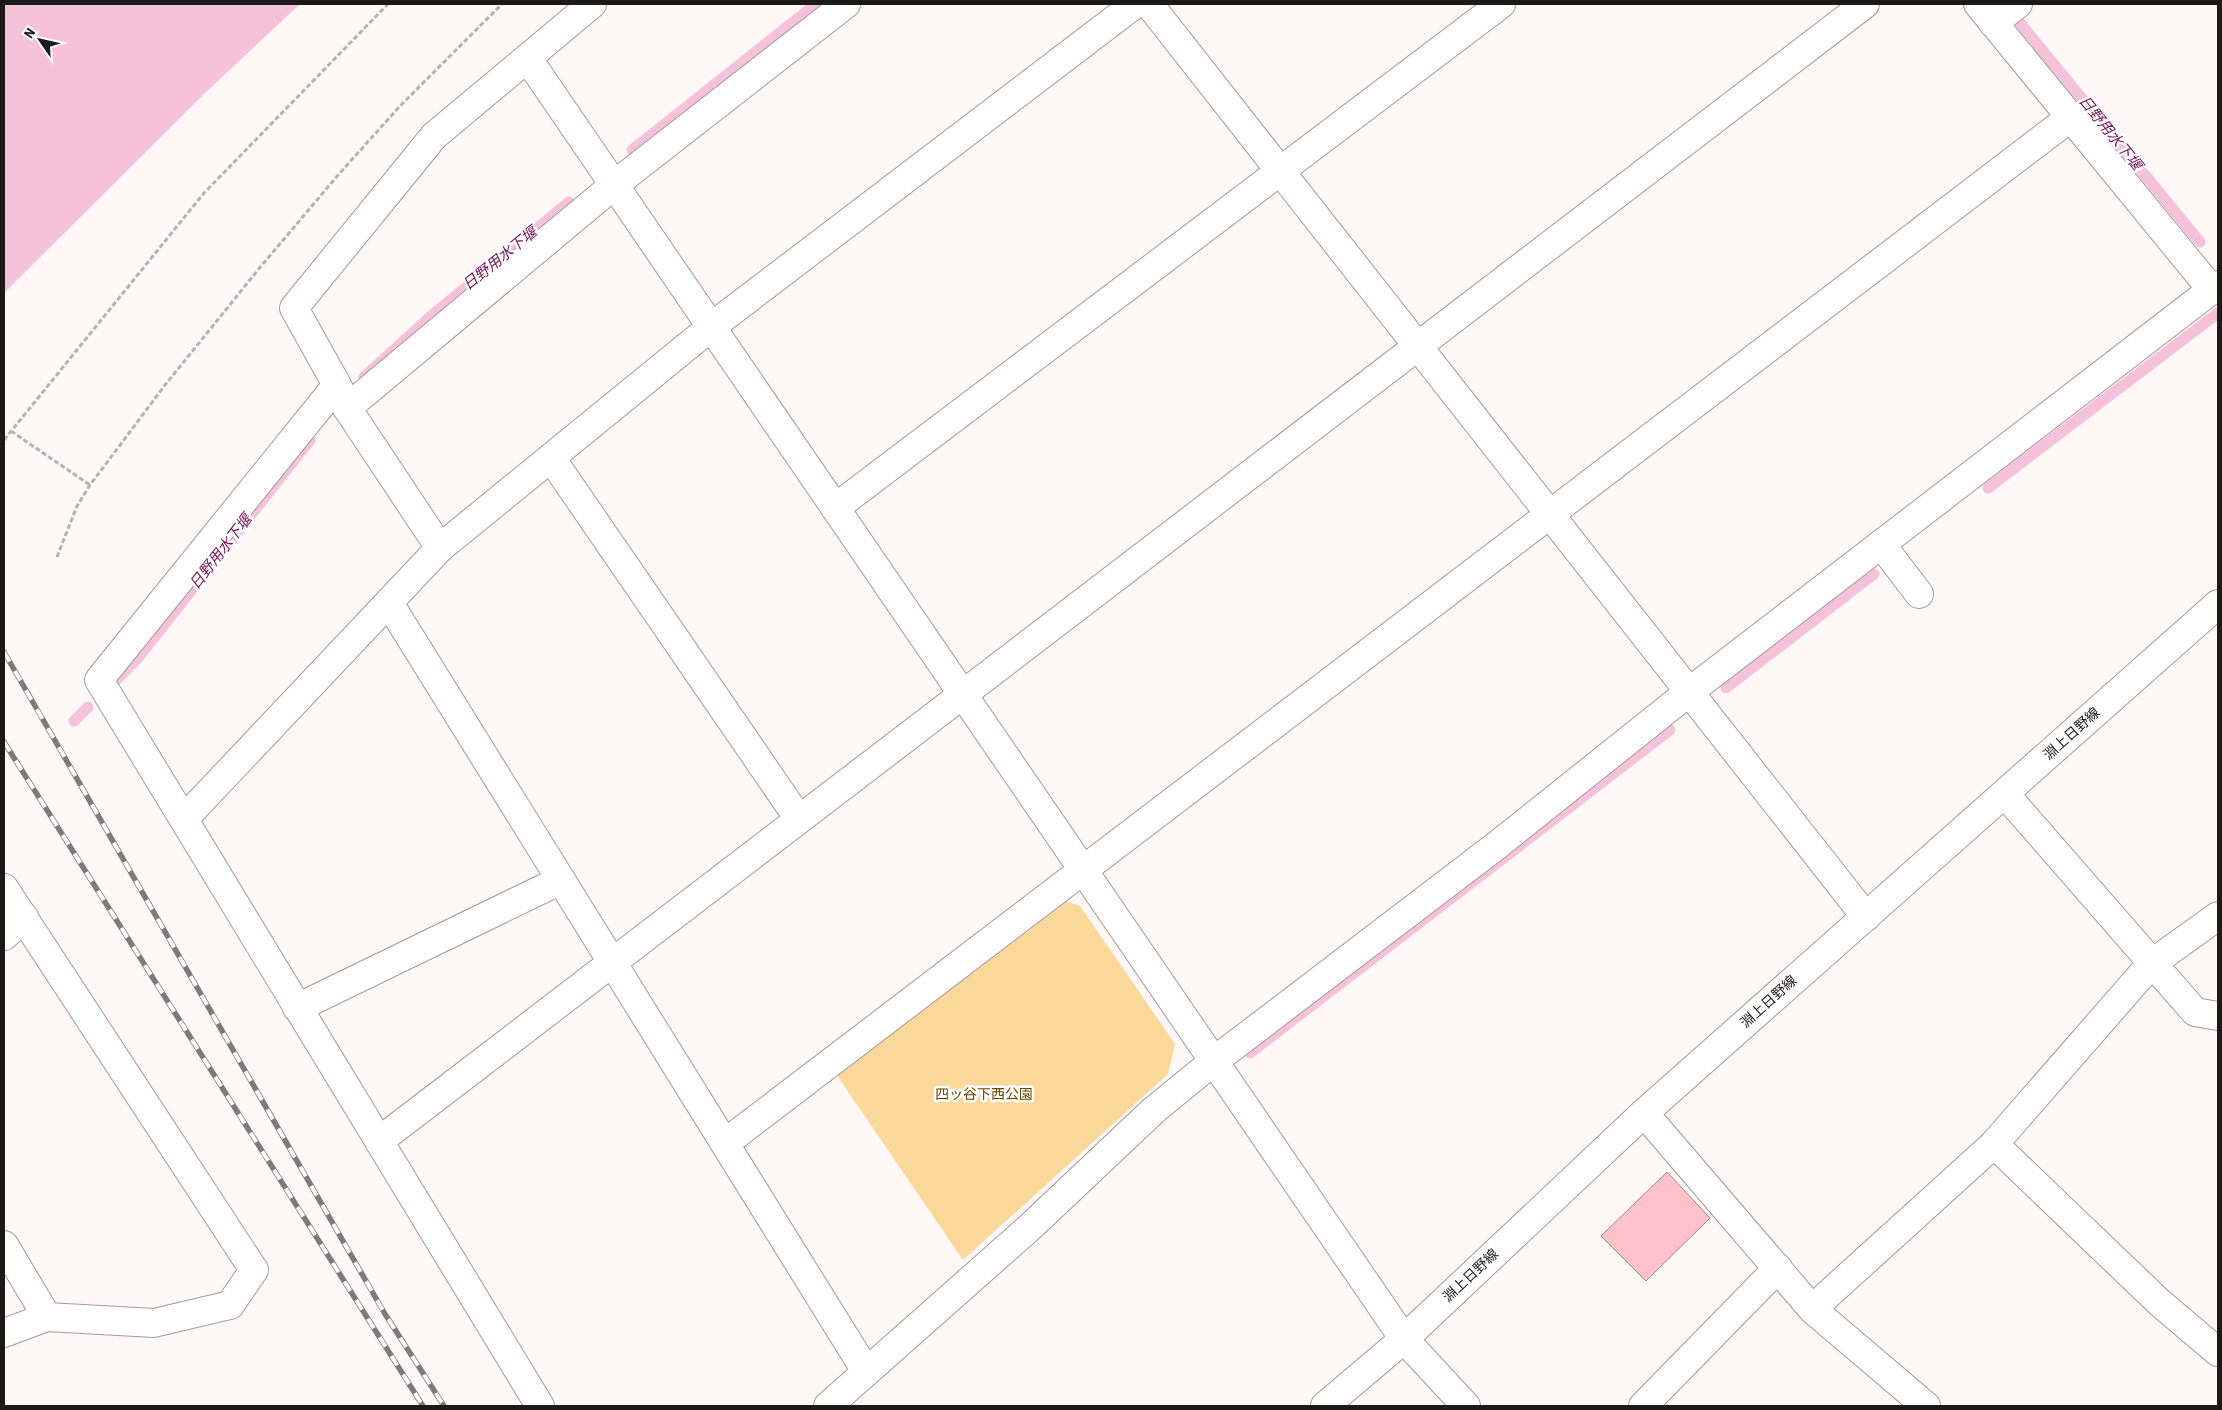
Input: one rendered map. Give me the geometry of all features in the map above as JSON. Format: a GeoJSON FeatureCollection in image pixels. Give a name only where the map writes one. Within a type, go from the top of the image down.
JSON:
{"type":"FeatureCollection","features":[{"type":"Feature","properties":{"kind":"street"},"geometry":{"type":"LineString","coordinates":[[440,548],[342,396],[294,308],[434,136],[592,4]]}},
{"type":"Feature","properties":{"kind":"street"},"geometry":{"type":"LineString","coordinates":[[540,1406],[296,1008],[99,680],[342,396],[846,4]]}},
{"type":"Feature","properties":{"kind":"street"},"geometry":{"type":"LineString","coordinates":[[184,819],[440,548],[711,327],[1134,4]]}},
{"type":"Feature","properties":{"kind":"street"},"geometry":{"type":"LineString","coordinates":[[1149,4],[1866,917]]}},
{"type":"Feature","properties":{"kind":"street"},"geometry":{"type":"LineString","coordinates":[[835,508],[1501,4]]}},
{"type":"Feature","properties":{"kind":"street"},"geometry":{"type":"LineString","coordinates":[[379,1141],[613,964],[799,819],[963,696],[1865,4]]}},
{"type":"Feature","properties":{"kind":"street"},"geometry":{"type":"LineString","coordinates":[[828,1406],[1029,1228],[1154,1110],[1214,1061],[1496,846],[1689,692],[2215,287],[1986,14],[2018,4]]}},
{"type":"Feature","properties":{"kind":"street"},"geometry":{"type":"LineString","coordinates":[[528,59],[1404,1339],[1466,1406]]}},
{"type":"Feature","properties":{"kind":"street"},"geometry":{"type":"LineString","coordinates":[[725,1143],[2071,117]]}},
{"type":"Feature","properties":{"kind":"street"},"geometry":{"type":"LineString","coordinates":[[551,458],[799,819]]}},
{"type":"Feature","properties":{"kind":"street"},"geometry":{"type":"LineString","coordinates":[[1881,544],[1919,594]]}},
{"type":"Feature","properties":{"kind":"street"},"geometry":{"type":"LineString","coordinates":[[388,603],[866,1371]]}},
{"type":"Feature","properties":{"kind":"street","name":"淵上日野線"},"geometry":{"type":"LineString","coordinates":[[1325,1406],[1404,1339],[1644,1113],[2218,604]]}},
{"type":"Feature","properties":{"kind":"street"},"geometry":{"type":"LineString","coordinates":[[2005,794],[2151,964],[2195,1012],[2218,1016]]}},
{"type":"Feature","properties":{"kind":"street"},"geometry":{"type":"LineString","coordinates":[[296,1008],[561,880]]}},
{"type":"Feature","properties":{"kind":"street"},"geometry":{"type":"LineString","coordinates":[[4,888],[254,1270],[230,1304],[154,1323],[47,1317],[4,1332]]}},
{"type":"Feature","properties":{"kind":"street"},"geometry":{"type":"LineString","coordinates":[[1812,1309],[1994,1144],[2151,964],[2218,916]]}},
{"type":"Feature","properties":{"kind":"street"},"geometry":{"type":"LineString","coordinates":[[4,936],[24,918]]}},
{"type":"Feature","properties":{"kind":"street"},"geometry":{"type":"LineString","coordinates":[[1644,1113],[1812,1309],[1926,1406]]}},
{"type":"Feature","properties":{"kind":"street"},"geometry":{"type":"LineString","coordinates":[[1994,1144],[2160,1303],[2218,1352]]}},
{"type":"Feature","properties":{"kind":"street"},"geometry":{"type":"LineString","coordinates":[[4,1245],[47,1317]]}},
{"type":"Feature","properties":{"kind":"street"},"geometry":{"type":"LineString","coordinates":[[1643,1406],[1778,1268]]}},
{"type":"Feature","properties":{"kind":"path"},"geometry":{"type":"LineString","coordinates":[[4,440],[204,194],[388,4]]}},
{"type":"Feature","properties":{"kind":"path"},"geometry":{"type":"LineString","coordinates":[[57,557],[77,506],[90,485],[165,385],[275,250],[400,106],[502,4]]}},
{"type":"Feature","properties":{"kind":"path"},"geometry":{"type":"LineString","coordinates":[[11,431],[90,485]]}},
{"type":"Feature","properties":{"kind":"green space","name":"四ッ谷下西公園"},"geometry":{"type":"Polygon","coordinates":[[[1058,899],[1080,906],[1175,1044],[1168,1074],[963,1260],[834,1071],[1058,899]]]}},
{"type":"Feature","properties":{"kind":"shaded area"},"geometry":{"type":"Polygon","coordinates":[[[4,4],[300,4],[205,93],[4,293],[4,4]]]}},
{"type":"Feature","properties":{"kind":"building"},"geometry":{"type":"Polygon","coordinates":[[[1667,1172],[1710,1218],[1646,1281],[1601,1236],[1667,1172]]]}},
{"type":"Feature","properties":{"kind":"waterway","name":"日野用水下堰"},"geometry":{"type":"LineString","coordinates":[[632,150],[816,4]]}},
{"type":"Feature","properties":{"kind":"waterway","name":"日野用水下堰"},"geometry":{"type":"LineString","coordinates":[[2020,23],[2200,242]]}},
{"type":"Feature","properties":{"kind":"waterway","name":"日野用水下堰"},"geometry":{"type":"LineString","coordinates":[[364,377],[430,317],[569,202]]}},
{"type":"Feature","properties":{"kind":"waterway"},"geometry":{"type":"LineString","coordinates":[[1988,488],[2218,313]]}},
{"type":"Feature","properties":{"kind":"waterway","name":"日野用水下堰"},"geometry":{"type":"LineString","coordinates":[[113,683],[137,659],[310,440]]}},
{"type":"Feature","properties":{"kind":"waterway"},"geometry":{"type":"LineString","coordinates":[[1726,688],[1874,574]]}},
{"type":"Feature","properties":{"kind":"waterway","name":"日野用水下堰"},"geometry":{"type":"LineString","coordinates":[[74,721],[88,707]]}},
{"type":"Feature","properties":{"kind":"waterway"},"geometry":{"type":"LineString","coordinates":[[1250,1053],[1670,730]]}},
{"type":"Feature","properties":{"kind":"railway"},"geometry":{"type":"LineString","coordinates":[[4,652],[385,1314],[444,1406]]}},
{"type":"Feature","properties":{"kind":"railway"},"geometry":{"type":"LineString","coordinates":[[4,742],[423,1406]]}}]}
